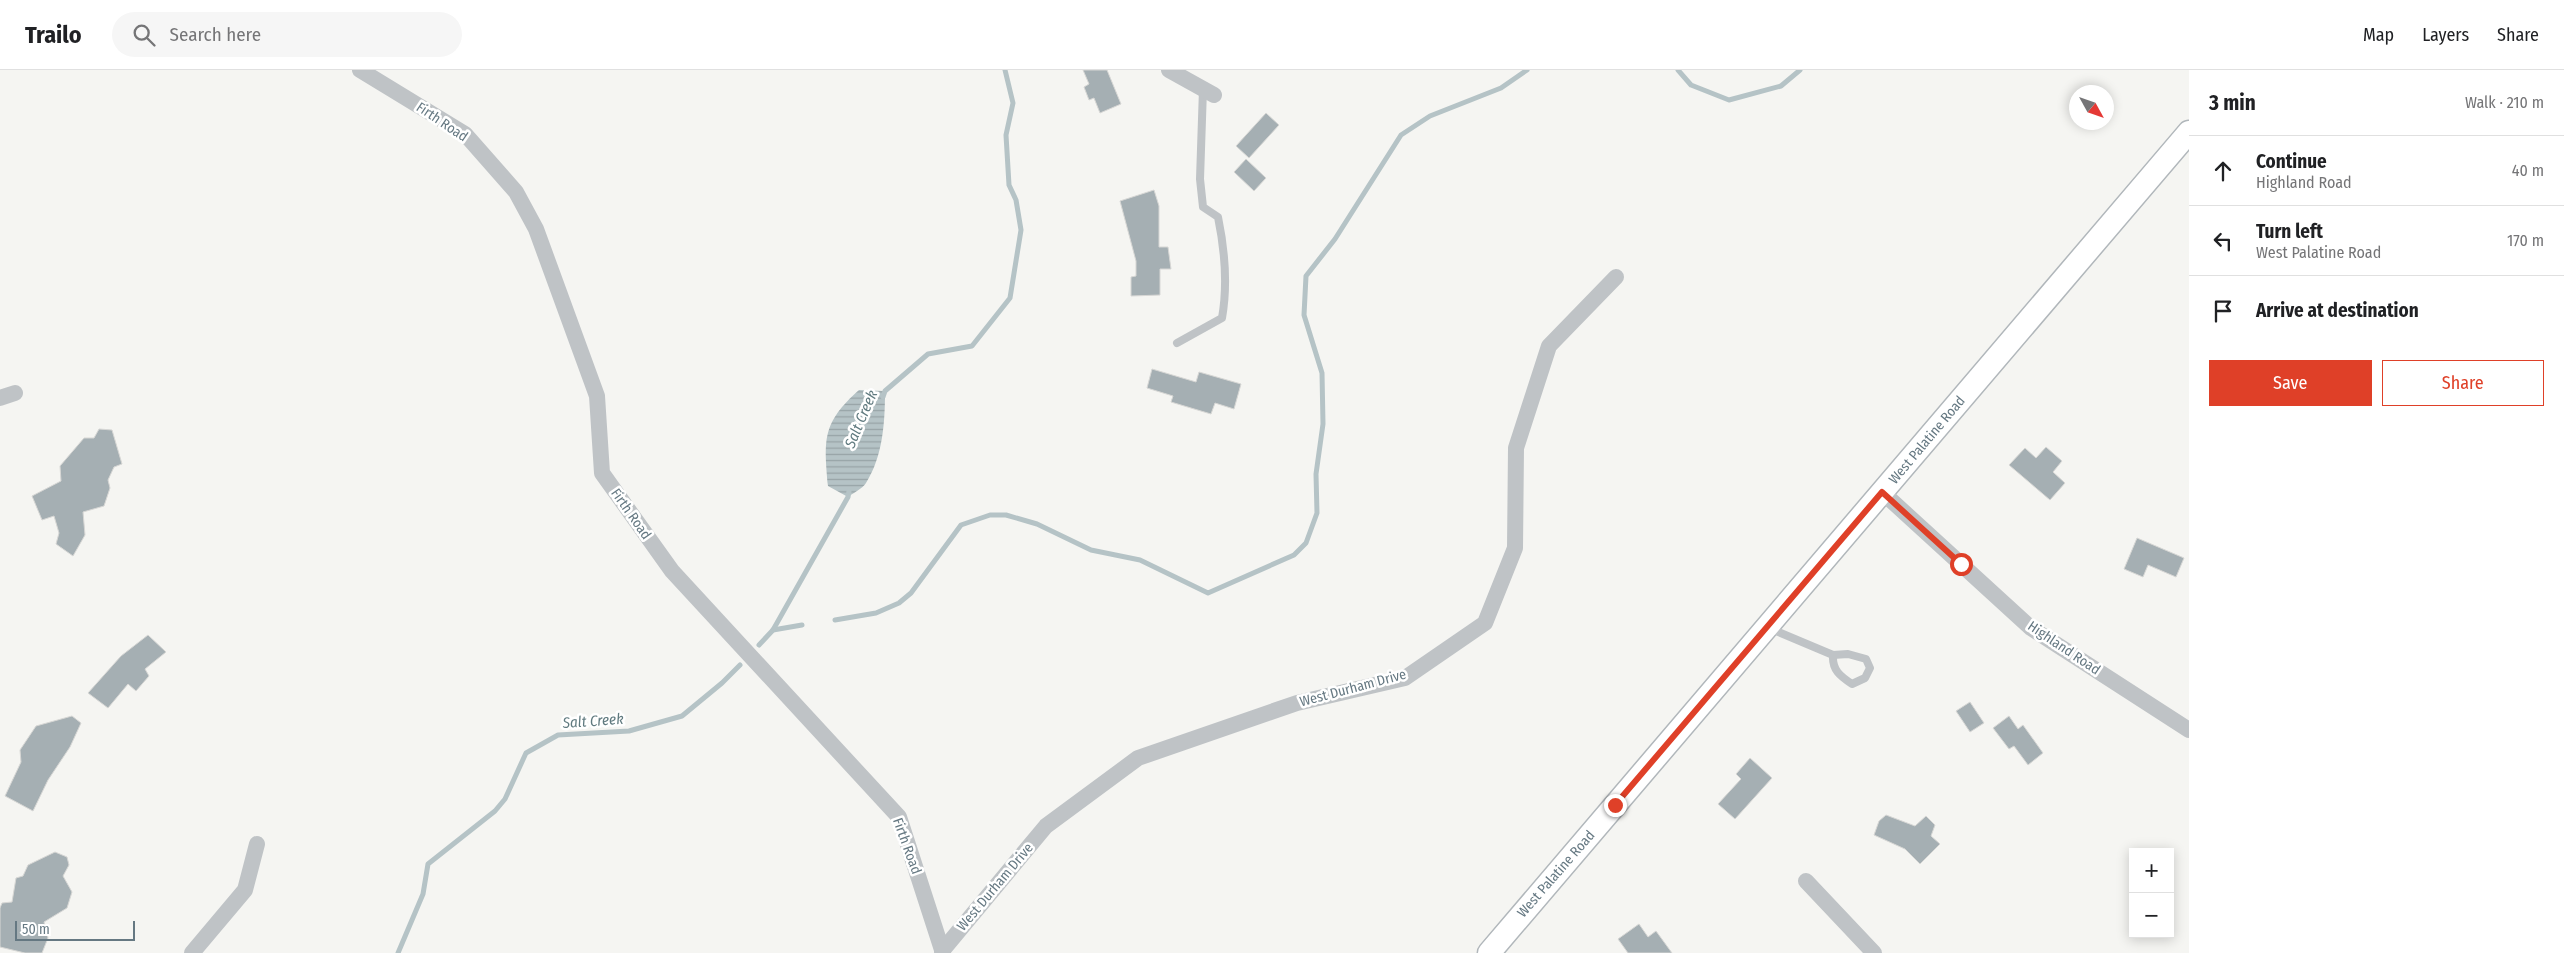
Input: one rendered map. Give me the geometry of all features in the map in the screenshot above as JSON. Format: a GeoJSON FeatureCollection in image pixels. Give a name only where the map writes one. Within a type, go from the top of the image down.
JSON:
{"type":"FeatureCollection","features":[{"type":"Feature","properties":{"kind":"main road","name":"West Palatine Road"},"geometry":{"type":"LineString","coordinates":[[1489,953],[2189,132]]}},
{"type":"Feature","properties":{"kind":"street","name":"Firth Road"},"geometry":{"type":"LineString","coordinates":[[360,70],[465,134],[516,192],[536,229],[597,396],[602,473],[672,571],[899,817],[942,952]]}},
{"type":"Feature","properties":{"kind":"street"},"geometry":{"type":"LineString","coordinates":[[1169,70],[1208,92]]}},
{"type":"Feature","properties":{"kind":"street","name":"West Durham Drive"},"geometry":{"type":"LineString","coordinates":[[942,952],[1046,826],[1138,758],[1298,703],[1405,678],[1485,623],[1515,548],[1516,448],[1550,346],[1616,278]]}},
{"type":"Feature","properties":{"kind":"street","name":"Highland Road"},"geometry":{"type":"LineString","coordinates":[[1882,492],[2032,628],[2189,730]]}},
{"type":"Feature","properties":{"kind":"street"},"geometry":{"type":"LineString","coordinates":[[192,953],[245,890],[257,844]]}},
{"type":"Feature","properties":{"kind":"street"},"geometry":{"type":"LineString","coordinates":[[1806,881],[1874,953]]}},
{"type":"Feature","properties":{"kind":"lane"},"geometry":{"type":"LineString","coordinates":[[1177,343],[1222,318],[1227,292],[1224,246],[1218,217],[1203,206],[1200,170],[1208,92]]}},
{"type":"Feature","properties":{"kind":"lane"},"geometry":{"type":"LineString","coordinates":[[1767,628],[1834,654],[1848,654],[1866,659],[1870,668],[1865,678],[1852,684],[1840,676],[1833,666],[1834,654]]}},
{"type":"Feature","properties":{"kind":"water"},"geometry":{"type":"Polygon","coordinates":[[[859,390],[885,391],[882,438],[872,473],[860,489],[848,497],[828,486],[826,444],[832,422],[838,412],[859,390]]]}},
{"type":"Feature","properties":{"kind":"building"},"geometry":{"type":"Polygon","coordinates":[[[1083,70],[1107,70],[1121,104],[1100,113],[1094,98],[1089,100],[1084,87],[1089,84],[1083,70]]]}},
{"type":"Feature","properties":{"kind":"building"},"geometry":{"type":"Polygon","coordinates":[[[1266,113],[1279,125],[1249,158],[1236,146],[1266,113]]]}},
{"type":"Feature","properties":{"kind":"building"},"geometry":{"type":"Polygon","coordinates":[[[1246,159],[1266,178],[1254,191],[1234,172],[1246,159]]]}},
{"type":"Feature","properties":{"kind":"building"},"geometry":{"type":"Polygon","coordinates":[[[1154,190],[1159,206],[1159,247],[1168,247],[1171,269],[1160,269],[1160,295],[1131,296],[1131,277],[1136,276],[1136,261],[1120,201],[1154,190]]]}},
{"type":"Feature","properties":{"kind":"building"},"geometry":{"type":"Polygon","coordinates":[[[1152,369],[1196,382],[1199,372],[1241,384],[1234,409],[1215,403],[1211,414],[1171,402],[1173,396],[1147,388],[1152,369]]]}},
{"type":"Feature","properties":{"kind":"building"},"geometry":{"type":"Polygon","coordinates":[[[99,429],[112,430],[122,464],[114,467],[108,480],[110,488],[104,506],[83,512],[85,535],[73,556],[56,544],[59,533],[54,516],[42,520],[32,496],[61,481],[60,466],[84,438],[94,438],[99,429]]]}},
{"type":"Feature","properties":{"kind":"building"},"geometry":{"type":"Polygon","coordinates":[[[2046,447],[2062,461],[2053,472],[2065,483],[2050,500],[2009,465],[2025,448],[2036,458],[2046,447]]]}},
{"type":"Feature","properties":{"kind":"building"},"geometry":{"type":"Polygon","coordinates":[[[2137,538],[2184,558],[2176,577],[2148,565],[2143,577],[2124,569],[2137,538]]]}},
{"type":"Feature","properties":{"kind":"building"},"geometry":{"type":"Polygon","coordinates":[[[148,635],[166,652],[145,669],[149,676],[136,691],[128,684],[108,708],[88,693],[121,656],[148,635]]]}},
{"type":"Feature","properties":{"kind":"building"},"geometry":{"type":"Polygon","coordinates":[[[1970,702],[1984,723],[1970,732],[1956,711],[1970,702]]]}},
{"type":"Feature","properties":{"kind":"building"},"geometry":{"type":"Polygon","coordinates":[[[72,716],[81,723],[70,747],[48,780],[33,811],[5,796],[21,762],[20,750],[36,726],[72,716]]]}},
{"type":"Feature","properties":{"kind":"building"},"geometry":{"type":"Polygon","coordinates":[[[2009,716],[2018,729],[2023,725],[2043,753],[2028,765],[2014,746],[2009,749],[1993,728],[2009,716]]]}},
{"type":"Feature","properties":{"kind":"building"},"geometry":{"type":"Polygon","coordinates":[[[1750,758],[1772,778],[1735,819],[1718,804],[1741,779],[1736,774],[1750,758]]]}},
{"type":"Feature","properties":{"kind":"building"},"geometry":{"type":"Polygon","coordinates":[[[1886,815],[1915,826],[1926,816],[1935,825],[1931,836],[1940,844],[1920,864],[1905,849],[1874,835],[1879,821],[1886,815]]]}},
{"type":"Feature","properties":{"kind":"building"},"geometry":{"type":"Polygon","coordinates":[[[55,852],[67,857],[69,865],[63,876],[72,892],[67,908],[44,922],[48,938],[42,953],[25,953],[0,947],[0,908],[2,903],[12,902],[16,878],[23,876],[28,865],[55,852]]]}},
{"type":"Feature","properties":{"kind":"building"},"geometry":{"type":"Polygon","coordinates":[[[1639,924],[1648,937],[1656,931],[1672,953],[1628,953],[1618,939],[1639,924]]]}},
{"type":"Feature","properties":{"kind":"waterway","name":"Salt Creek"},"geometry":{"type":"LineString","coordinates":[[883,397],[885,391],[928,354],[972,346],[1010,298],[1021,230],[1016,200],[1009,185],[1006,135],[1013,103],[1005,70]]}},
{"type":"Feature","properties":{"kind":"waterway"},"geometry":{"type":"LineString","coordinates":[[835,620],[876,613],[899,603],[911,593],[961,525],[990,515],[1006,515],[1037,524],[1091,550],[1140,560],[1208,593],[1294,555],[1306,543],[1317,513],[1316,474],[1323,424],[1322,373],[1304,315],[1306,276],[1335,239],[1401,135],[1430,116],[1501,88],[1527,70]]}},
{"type":"Feature","properties":{"kind":"waterway"},"geometry":{"type":"LineString","coordinates":[[1678,70],[1691,85],[1729,100],[1781,86],[1800,70]]}},
{"type":"Feature","properties":{"kind":"waterway","name":"Salt Creek"},"geometry":{"type":"LineString","coordinates":[[759,645],[773,630],[848,497],[849,491]]}},
{"type":"Feature","properties":{"kind":"waterway"},"geometry":{"type":"LineString","coordinates":[[773,630],[802,625]]}},
{"type":"Feature","properties":{"kind":"waterway","name":"Salt Creek"},"geometry":{"type":"LineString","coordinates":[[398,953],[423,894],[428,864],[495,811],[505,799],[526,753],[558,735],[629,731],[682,716],[722,683],[740,665]]}},
{"type":"Feature","properties":{"kind":"route"},"geometry":{"type":"LineString","coordinates":[[1615,805],[1882,492],[1961,564]]}}]}
